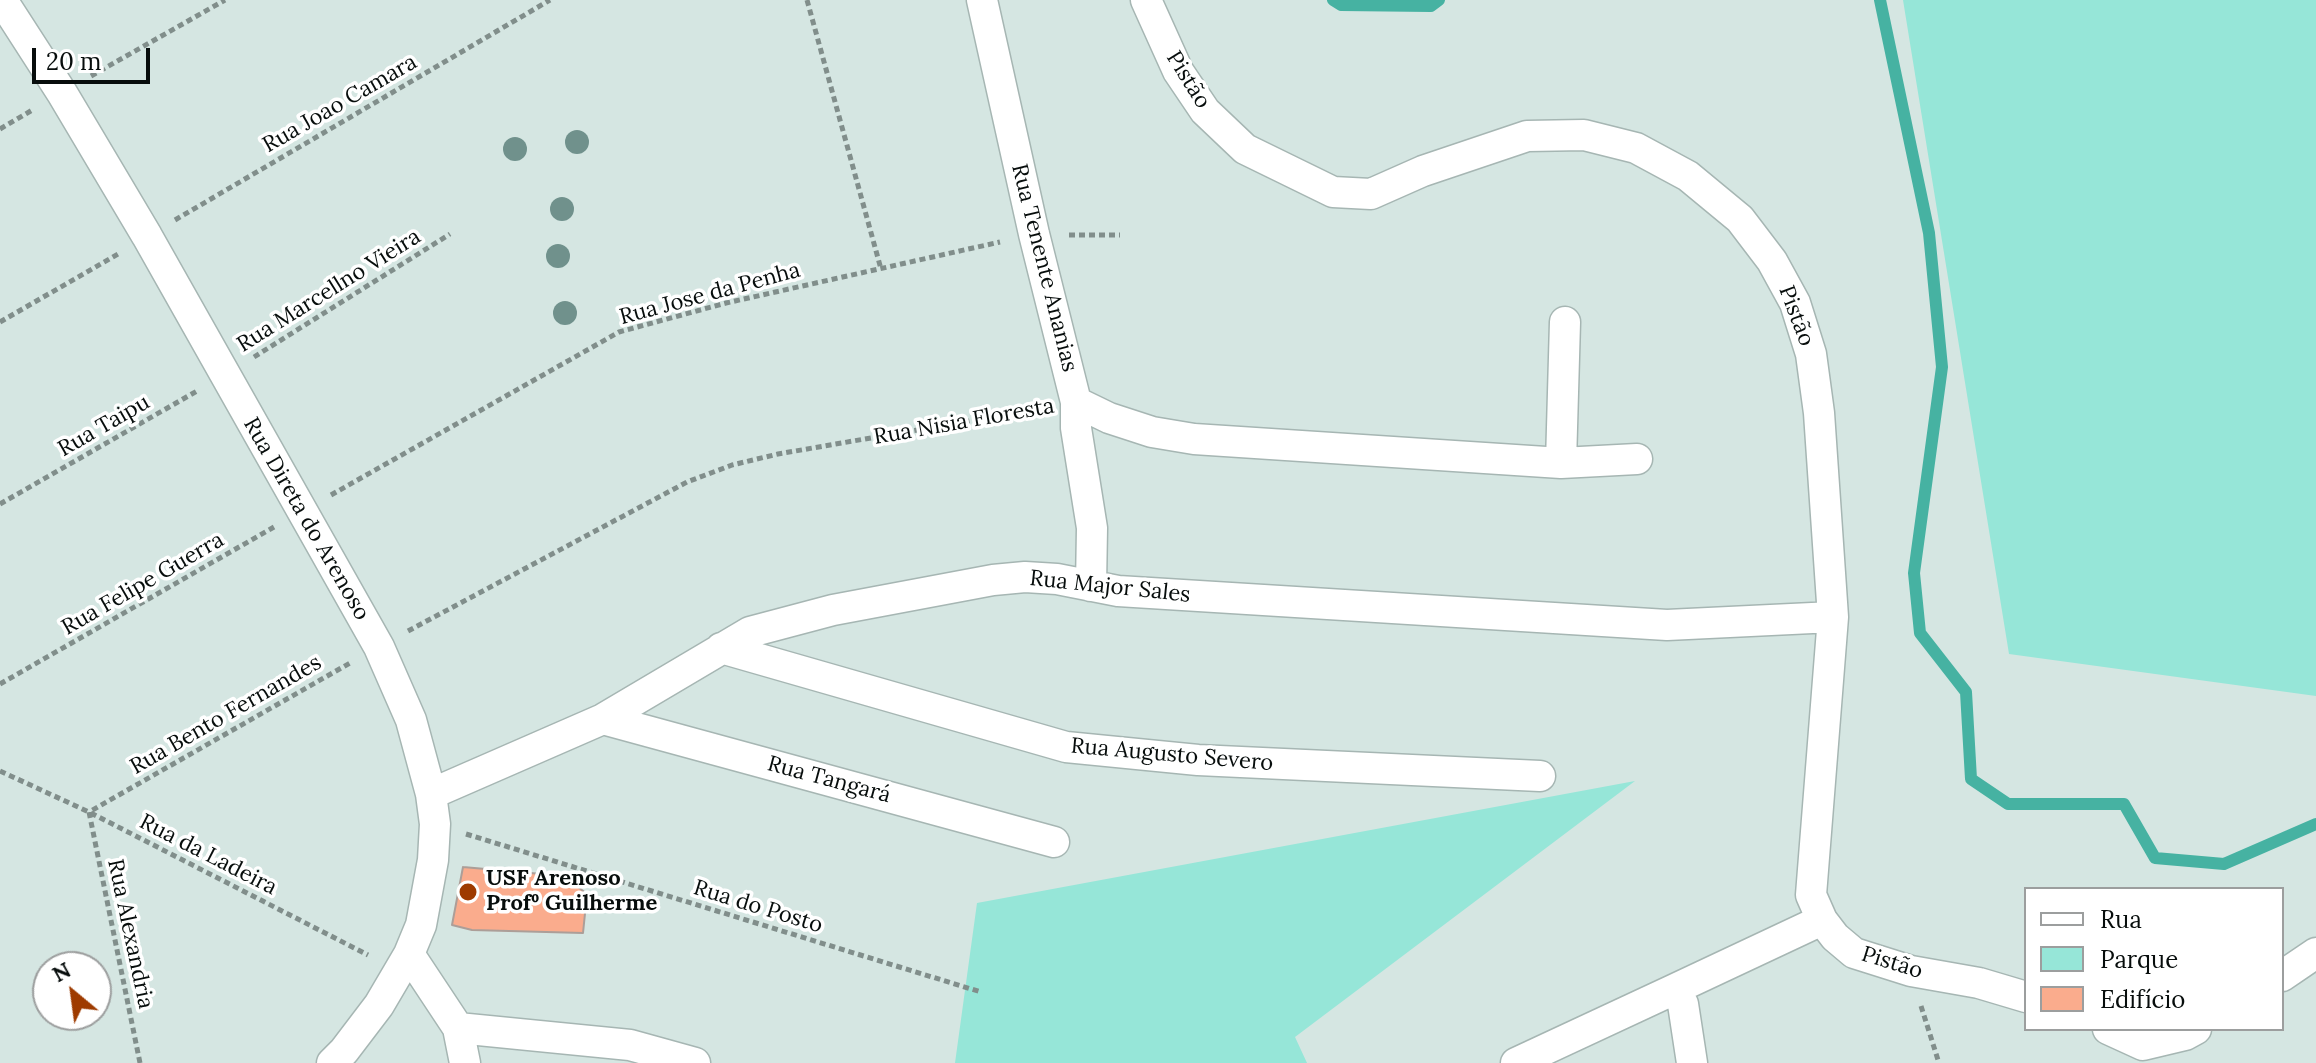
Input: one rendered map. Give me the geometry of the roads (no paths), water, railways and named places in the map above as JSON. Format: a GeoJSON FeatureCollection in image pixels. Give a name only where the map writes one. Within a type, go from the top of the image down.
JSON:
{"type":"FeatureCollection","features":[{"type":"Feature","properties":{"kind":"street","name":"Rua Direta do Arenoso"},"geometry":{"type":"LineString","coordinates":[[2,0],[62,93],[147,236],[379,647],[411,720],[431,794],[435,824],[428,892],[421,925],[404,963],[379,1005],[332,1063]]}},
{"type":"Feature","properties":{"kind":"street","name":"Rua Tenente Ananias"},"geometry":{"type":"LineString","coordinates":[[982,0],[1034,234],[1076,402],[1076,428],[1092,528],[1091,586]]}},
{"type":"Feature","properties":{"kind":"street","name":"Pistão"},"geometry":{"type":"LineString","coordinates":[[1146,0],[1178,71],[1205,111],[1245,149],[1333,192],[1371,194],[1423,171],[1527,136],[1584,135],[1636,148],[1688,176],[1740,219],[1772,261],[1795,303],[1811,354],[1819,413],[1833,617],[1811,895],[1822,920],[1835,937],[1854,953],[1911,971],[1979,983],[2024,996]]}},
{"type":"Feature","properties":{"kind":"street"},"geometry":{"type":"LineString","coordinates":[[1561,463],[1565,322]]}},
{"type":"Feature","properties":{"kind":"street","name":"Rua Nisia Floresta"},"geometry":{"type":"LineString","coordinates":[[1076,402],[1109,418],[1152,432],[1194,439],[1561,463],[1637,459]]}},
{"type":"Feature","properties":{"kind":"street","name":"Rua Major Sales"},"geometry":{"type":"LineString","coordinates":[[431,794],[603,719],[750,632],[787,620],[993,580],[1046,578],[1118,591],[1667,625],[1833,617]]}},
{"type":"Feature","properties":{"kind":"street","name":"Rua Augusto Severo"},"geometry":{"type":"LineString","coordinates":[[721,648],[1066,747],[1198,760],[1540,776]]}},
{"type":"Feature","properties":{"kind":"street","name":"Rua Tangará"},"geometry":{"type":"LineString","coordinates":[[603,719],[1054,842]]}},
{"type":"Feature","properties":{"kind":"street"},"geometry":{"type":"LineString","coordinates":[[1516,1063],[1822,920]]}},
{"type":"Feature","properties":{"kind":"street"},"geometry":{"type":"LineString","coordinates":[[2284,975],[2316,953]]}},
{"type":"Feature","properties":{"kind":"street"},"geometry":{"type":"LineString","coordinates":[[404,963],[458,1028],[465,1063]]}},
{"type":"Feature","properties":{"kind":"street"},"geometry":{"type":"LineString","coordinates":[[1675,989],[1683,1004],[1692,1063]]}},
{"type":"Feature","properties":{"kind":"street"},"geometry":{"type":"LineString","coordinates":[[458,1028],[630,1045],[695,1063]]}},
{"type":"Feature","properties":{"kind":"street"},"geometry":{"type":"LineString","coordinates":[[2111,1031],[2143,1054],[2192,1031]]}},
{"type":"Feature","properties":{"kind":"waterway"},"geometry":{"type":"LineString","coordinates":[[1333,0],[1341,5],[1431,6],[1439,0]]}},
{"type":"Feature","properties":{"kind":"waterway"},"geometry":{"type":"LineString","coordinates":[[1880,0],[1929,233],[1942,367],[1914,573],[1920,633],[1966,692],[1971,779],[2008,804],[2124,804],[2155,858],[2224,864],[2316,824]]}},
{"type":"Feature","properties":{"kind":"place","name":"USF Arenoso Profº Guilherme"},"geometry":{"type":"Point","coordinates":[468,892]}}]}
